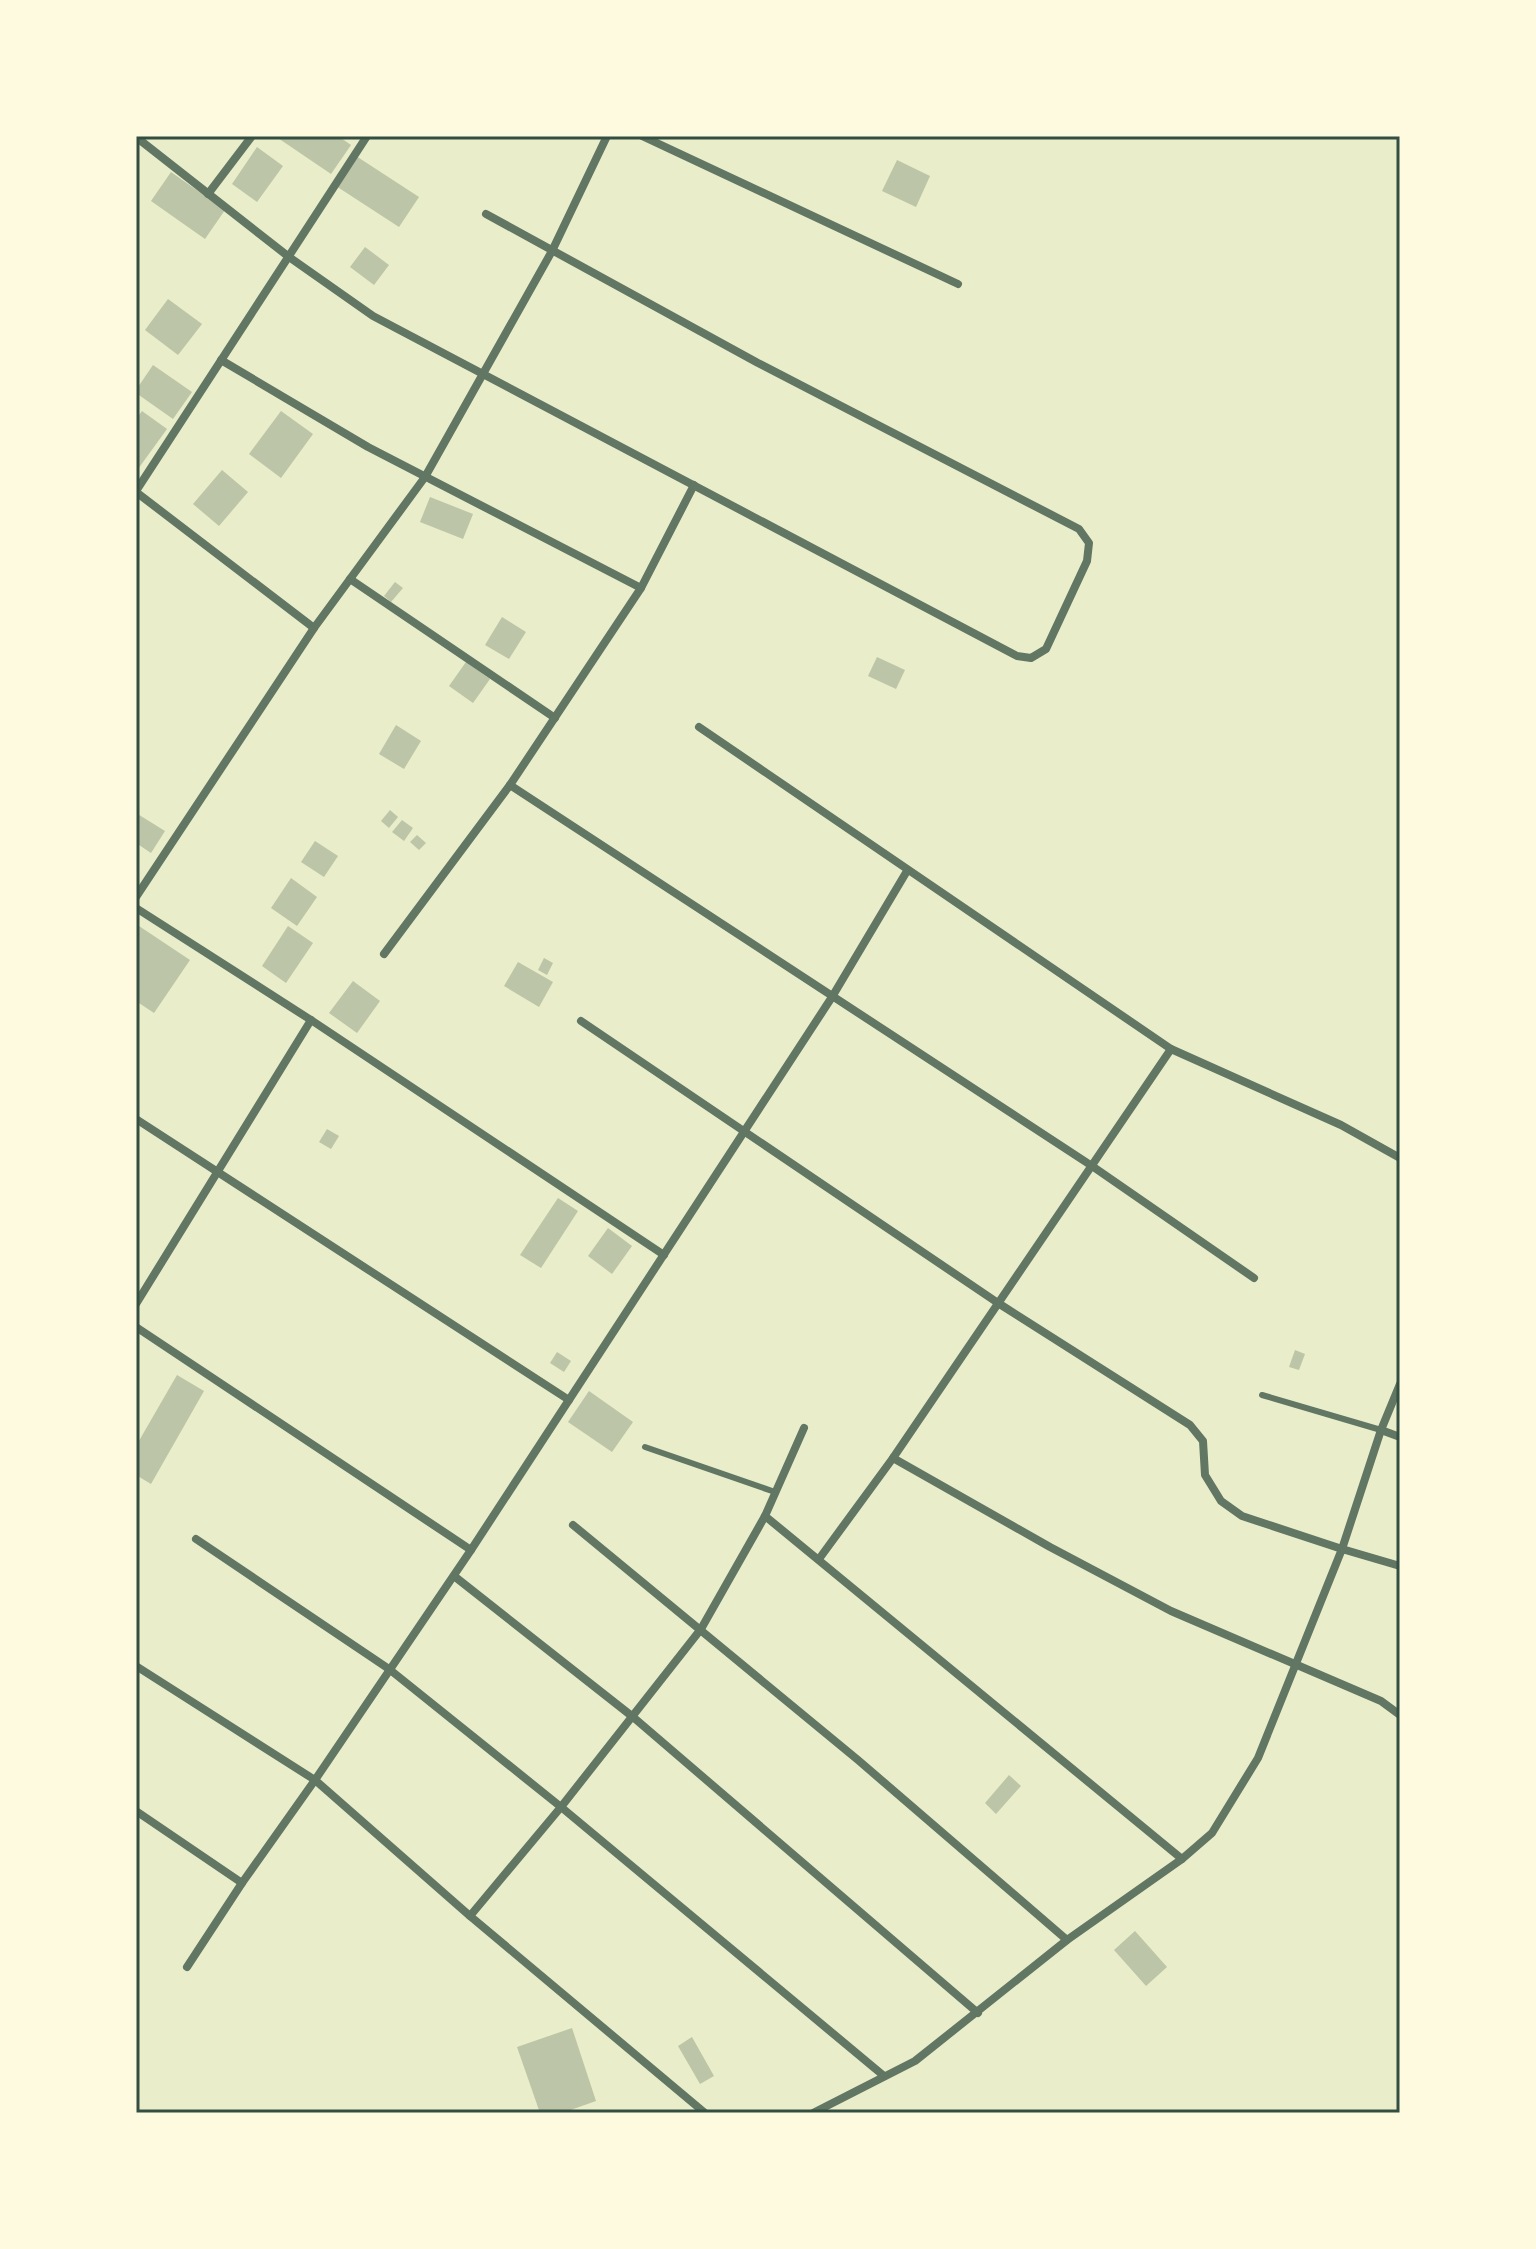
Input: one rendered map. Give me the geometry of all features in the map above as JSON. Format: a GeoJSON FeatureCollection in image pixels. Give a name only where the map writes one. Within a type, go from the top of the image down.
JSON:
{"type":"FeatureCollection","features":[{"type":"Feature","properties":{"kind":"street"},"geometry":{"type":"LineString","coordinates":[[208,194],[252,136]]}},
{"type":"Feature","properties":{"kind":"street"},"geometry":{"type":"LineString","coordinates":[[314,628],[136,492],[367,136]]}},
{"type":"Feature","properties":{"kind":"street"},"geometry":{"type":"LineString","coordinates":[[136,897],[314,628],[425,477],[552,251],[607,136]]}},
{"type":"Feature","properties":{"kind":"street"},"geometry":{"type":"LineString","coordinates":[[642,136],[958,284]]}},
{"type":"Feature","properties":{"kind":"street"},"geometry":{"type":"LineString","coordinates":[[136,137],[289,257],[373,316],[1017,656],[1031,658],[1046,649],[1087,561],[1089,543],[1079,529],[758,363],[486,214]]}},
{"type":"Feature","properties":{"kind":"street"},"geometry":{"type":"LineString","coordinates":[[221,360],[368,447],[641,588]]}},
{"type":"Feature","properties":{"kind":"street"},"geometry":{"type":"LineString","coordinates":[[384,954],[510,785],[641,588],[694,485]]}},
{"type":"Feature","properties":{"kind":"street"},"geometry":{"type":"LineString","coordinates":[[350,579],[555,718]]}},
{"type":"Feature","properties":{"kind":"street"},"geometry":{"type":"LineString","coordinates":[[699,727],[1171,1049],[1341,1125],[1400,1158]]}},
{"type":"Feature","properties":{"kind":"street"},"geometry":{"type":"LineString","coordinates":[[510,785],[1092,1166],[1254,1278]]}},
{"type":"Feature","properties":{"kind":"street"},"geometry":{"type":"LineString","coordinates":[[187,1967],[454,1576],[832,997],[907,871]]}},
{"type":"Feature","properties":{"kind":"street"},"geometry":{"type":"LineString","coordinates":[[136,908],[311,1020],[664,1255]]}},
{"type":"Feature","properties":{"kind":"street"},"geometry":{"type":"LineString","coordinates":[[136,1304],[311,1020]]}},
{"type":"Feature","properties":{"kind":"street"},"geometry":{"type":"LineString","coordinates":[[581,1021],[998,1303],[1190,1425],[1203,1441],[1205,1475],[1221,1501],[1242,1516],[1400,1566]]}},
{"type":"Feature","properties":{"kind":"street"},"geometry":{"type":"LineString","coordinates":[[819,1559],[893,1458],[1171,1049]]}},
{"type":"Feature","properties":{"kind":"street"},"geometry":{"type":"LineString","coordinates":[[136,1119],[569,1400]]}},
{"type":"Feature","properties":{"kind":"street"},"geometry":{"type":"LineString","coordinates":[[136,1327],[471,1550]]}},
{"type":"Feature","properties":{"kind":"street"},"geometry":{"type":"LineString","coordinates":[[813,2113],[915,2061],[1067,1940],[1182,1859],[1212,1833],[1258,1758],[1342,1549],[1381,1430],[1400,1384]]}},
{"type":"Feature","properties":{"kind":"street"},"geometry":{"type":"LineString","coordinates":[[470,1916],[561,1807],[701,1629],[765,1516],[804,1428]]}},
{"type":"Feature","properties":{"kind":"street"},"geometry":{"type":"LineString","coordinates":[[1381,1430],[1400,1437]]}},
{"type":"Feature","properties":{"kind":"street"},"geometry":{"type":"LineString","coordinates":[[893,1458],[1171,1611],[1381,1701],[1400,1715]]}},
{"type":"Feature","properties":{"kind":"street"},"geometry":{"type":"LineString","coordinates":[[765,1516],[1182,1859]]}},
{"type":"Feature","properties":{"kind":"street"},"geometry":{"type":"LineString","coordinates":[[573,1525],[701,1629],[1067,1940]]}},
{"type":"Feature","properties":{"kind":"street"},"geometry":{"type":"LineString","coordinates":[[196,1539],[389,1669],[561,1807],[884,2076]]}},
{"type":"Feature","properties":{"kind":"street"},"geometry":{"type":"LineString","coordinates":[[454,1576],[633,1717],[978,2013]]}},
{"type":"Feature","properties":{"kind":"street"},"geometry":{"type":"LineString","coordinates":[[136,1666],[315,1780],[470,1916],[705,2113]]}},
{"type":"Feature","properties":{"kind":"street"},"geometry":{"type":"LineString","coordinates":[[136,1811],[242,1883]]}},
{"type":"Feature","properties":{"kind":"lane"},"geometry":{"type":"LineString","coordinates":[[1262,1395],[1381,1430]]}},
{"type":"Feature","properties":{"kind":"lane"},"geometry":{"type":"LineString","coordinates":[[645,1447],[775,1492]]}},
{"type":"Feature","properties":{"kind":"building"},"geometry":{"type":"Polygon","coordinates":[[[275,136],[338,136],[351,145],[331,174],[275,136]]]}},
{"type":"Feature","properties":{"kind":"building"},"geometry":{"type":"Polygon","coordinates":[[[257,147],[283,166],[257,202],[232,184],[257,147]]]}},
{"type":"Feature","properties":{"kind":"building"},"geometry":{"type":"Polygon","coordinates":[[[356,156],[419,197],[399,227],[336,186],[356,156]]]}},
{"type":"Feature","properties":{"kind":"building"},"geometry":{"type":"Polygon","coordinates":[[[897,160],[930,176],[916,207],[882,191],[897,160]]]}},
{"type":"Feature","properties":{"kind":"building"},"geometry":{"type":"Polygon","coordinates":[[[171,172],[225,210],[205,239],[151,201],[171,172]]]}},
{"type":"Feature","properties":{"kind":"building"},"geometry":{"type":"Polygon","coordinates":[[[365,247],[389,265],[374,285],[350,267],[365,247]]]}},
{"type":"Feature","properties":{"kind":"building"},"geometry":{"type":"Polygon","coordinates":[[[168,299],[202,324],[178,355],[145,330],[168,299]]]}},
{"type":"Feature","properties":{"kind":"building"},"geometry":{"type":"Polygon","coordinates":[[[153,365],[192,392],[173,419],[136,393],[153,365]]]}},
{"type":"Feature","properties":{"kind":"building"},"geometry":{"type":"Polygon","coordinates":[[[142,411],[167,429],[138,469],[136,419],[142,411]]]}},
{"type":"Feature","properties":{"kind":"building"},"geometry":{"type":"Polygon","coordinates":[[[281,411],[313,434],[281,478],[249,454],[281,411]]]}},
{"type":"Feature","properties":{"kind":"building"},"geometry":{"type":"Polygon","coordinates":[[[222,470],[248,492],[219,526],[193,504],[222,470]]]}},
{"type":"Feature","properties":{"kind":"building"},"geometry":{"type":"Polygon","coordinates":[[[430,497],[473,514],[463,539],[420,522],[430,497]]]}},
{"type":"Feature","properties":{"kind":"building"},"geometry":{"type":"Polygon","coordinates":[[[395,582],[403,588],[391,602],[384,596],[395,582]]]}},
{"type":"Feature","properties":{"kind":"building"},"geometry":{"type":"Polygon","coordinates":[[[502,617],[526,632],[509,659],[485,645],[502,617]]]}},
{"type":"Feature","properties":{"kind":"building"},"geometry":{"type":"Polygon","coordinates":[[[877,657],[905,670],[896,689],[868,676],[877,657]]]}},
{"type":"Feature","properties":{"kind":"building"},"geometry":{"type":"Polygon","coordinates":[[[466,662],[490,679],[473,703],[449,686],[466,662]]]}},
{"type":"Feature","properties":{"kind":"building"},"geometry":{"type":"Polygon","coordinates":[[[396,725],[421,741],[404,769],[379,754],[396,725]]]}},
{"type":"Feature","properties":{"kind":"building"},"geometry":{"type":"Polygon","coordinates":[[[390,810],[398,817],[389,828],[381,821],[390,810]]]}},
{"type":"Feature","properties":{"kind":"building"},"geometry":{"type":"Polygon","coordinates":[[[136,813],[165,831],[151,853],[136,843],[136,813]]]}},
{"type":"Feature","properties":{"kind":"building"},"geometry":{"type":"Polygon","coordinates":[[[402,820],[413,828],[404,841],[392,832],[402,820]]]}},
{"type":"Feature","properties":{"kind":"building"},"geometry":{"type":"Polygon","coordinates":[[[417,835],[426,843],[419,850],[410,842],[417,835]]]}},
{"type":"Feature","properties":{"kind":"building"},"geometry":{"type":"Polygon","coordinates":[[[315,841],[338,856],[324,877],[301,862],[315,841]]]}},
{"type":"Feature","properties":{"kind":"building"},"geometry":{"type":"Polygon","coordinates":[[[291,878],[317,897],[297,926],[271,908],[291,878]]]}},
{"type":"Feature","properties":{"kind":"building"},"geometry":{"type":"Polygon","coordinates":[[[136,924],[190,960],[154,1013],[136,1001],[136,924]]]}},
{"type":"Feature","properties":{"kind":"building"},"geometry":{"type":"Polygon","coordinates":[[[288,926],[313,943],[286,983],[262,966],[288,926]]]}},
{"type":"Feature","properties":{"kind":"building"},"geometry":{"type":"Polygon","coordinates":[[[544,958],[553,963],[547,975],[538,970],[544,958]]]}},
{"type":"Feature","properties":{"kind":"building"},"geometry":{"type":"Polygon","coordinates":[[[518,962],[553,982],[539,1007],[504,986],[518,962]]]}},
{"type":"Feature","properties":{"kind":"building"},"geometry":{"type":"Polygon","coordinates":[[[353,981],[380,1001],[357,1033],[329,1013],[353,981]]]}},
{"type":"Feature","properties":{"kind":"building"},"geometry":{"type":"Polygon","coordinates":[[[327,1129],[339,1136],[331,1149],[319,1142],[327,1129]]]}},
{"type":"Feature","properties":{"kind":"building"},"geometry":{"type":"Polygon","coordinates":[[[558,1198],[578,1211],[541,1268],[520,1255],[558,1198]]]}},
{"type":"Feature","properties":{"kind":"building"},"geometry":{"type":"Polygon","coordinates":[[[608,1228],[632,1246],[612,1274],[588,1256],[608,1228]]]}},
{"type":"Feature","properties":{"kind":"building"},"geometry":{"type":"Polygon","coordinates":[[[1295,1350],[1305,1354],[1299,1370],[1289,1367],[1295,1350]]]}},
{"type":"Feature","properties":{"kind":"building"},"geometry":{"type":"Polygon","coordinates":[[[557,1352],[571,1361],[564,1372],[550,1363],[557,1352]]]}},
{"type":"Feature","properties":{"kind":"building"},"geometry":{"type":"Polygon","coordinates":[[[177,1375],[204,1391],[151,1484],[136,1475],[136,1446],[177,1375]]]}},
{"type":"Feature","properties":{"kind":"building"},"geometry":{"type":"Polygon","coordinates":[[[589,1391],[633,1422],[612,1452],[568,1422],[589,1391]]]}},
{"type":"Feature","properties":{"kind":"building"},"geometry":{"type":"Polygon","coordinates":[[[1009,1775],[1021,1786],[996,1814],[985,1803],[1009,1775]]]}},
{"type":"Feature","properties":{"kind":"building"},"geometry":{"type":"Polygon","coordinates":[[[1135,1931],[1167,1967],[1146,1986],[1114,1950],[1135,1931]]]}},
{"type":"Feature","properties":{"kind":"building"},"geometry":{"type":"Polygon","coordinates":[[[572,2028],[596,2101],[562,2113],[540,2113],[517,2047],[572,2028]]]}},
{"type":"Feature","properties":{"kind":"building"},"geometry":{"type":"Polygon","coordinates":[[[692,2037],[714,2076],[700,2084],[678,2046],[692,2037]]]}}]}
